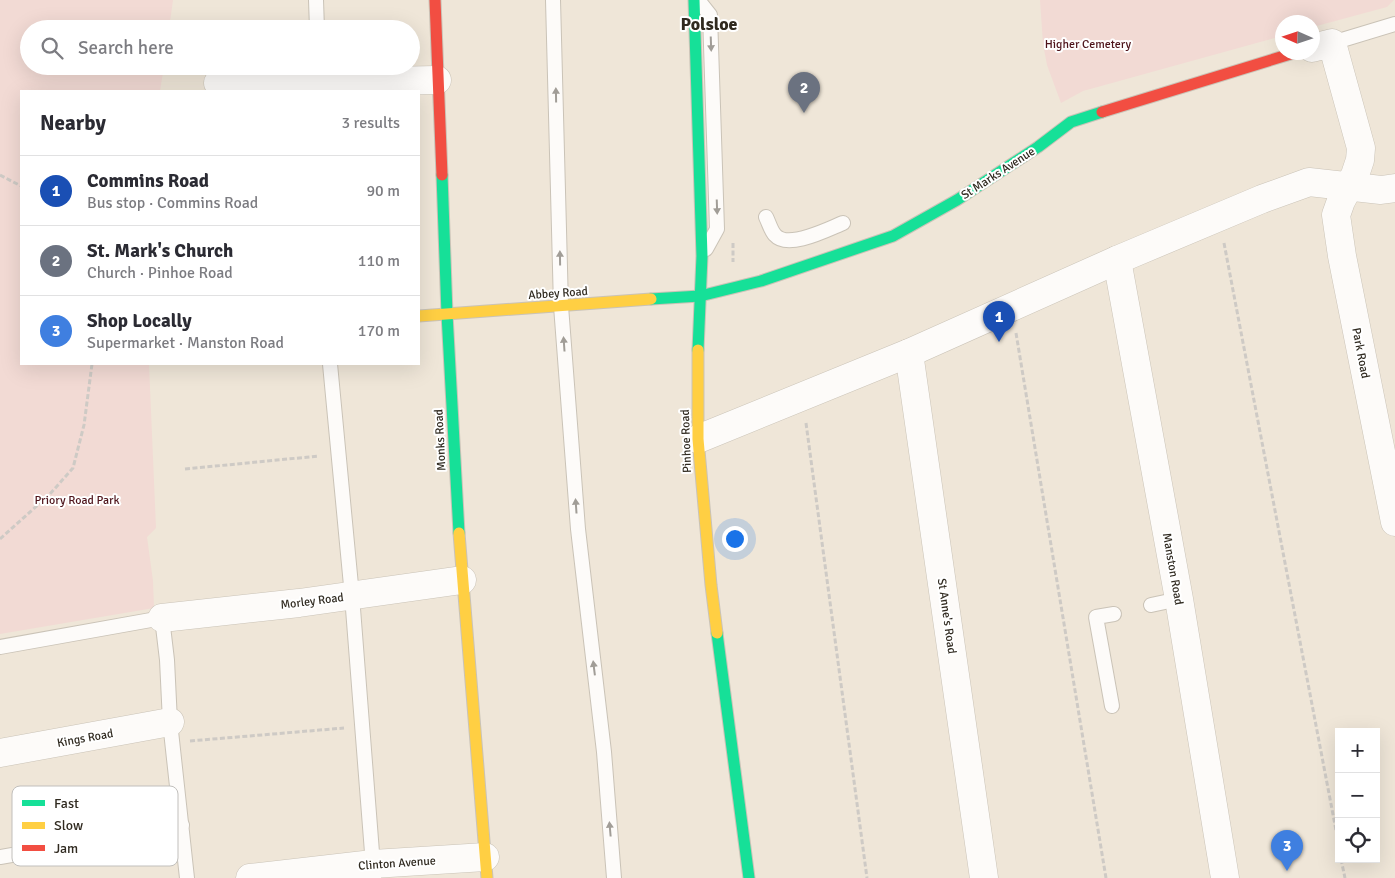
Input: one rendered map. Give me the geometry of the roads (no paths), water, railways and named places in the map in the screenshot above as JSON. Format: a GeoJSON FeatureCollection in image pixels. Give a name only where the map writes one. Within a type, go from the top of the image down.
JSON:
{"type":"FeatureCollection","features":[{"type":"Feature","properties":{"kind":"street","name":"Monks Road"},"geometry":{"type":"LineString","coordinates":[[435,0],[447,314],[462,580],[486,868]]}},
{"type":"Feature","properties":{"kind":"street","name":"Pinhoe Road"},"geometry":{"type":"LineString","coordinates":[[694,0],[702,256],[698,439],[711,586],[749,878]]}},
{"type":"Feature","properties":{"kind":"street"},"geometry":{"type":"LineString","coordinates":[[1322,45],[1361,148],[1360,160],[1355,175],[1348,186]]}},
{"type":"Feature","properties":{"kind":"street","name":"St Marks Avenue"},"geometry":{"type":"LineString","coordinates":[[700,296],[761,281],[893,236],[957,200],[1038,147],[1071,122],[1275,59]]}},
{"type":"Feature","properties":{"kind":"street"},"geometry":{"type":"LineString","coordinates":[[218,83],[279,87],[319,80],[437,80]]}},
{"type":"Feature","properties":{"kind":"street"},"geometry":{"type":"LineString","coordinates":[[698,439],[909,354],[1117,260],[1310,182],[1380,190],[1395,188]]}},
{"type":"Feature","properties":{"kind":"street","name":"Park Road"},"geometry":{"type":"LineString","coordinates":[[1348,186],[1336,214],[1338,231],[1395,522]]}},
{"type":"Feature","properties":{"kind":"street","name":"Manston Road"},"geometry":{"type":"LineString","coordinates":[[1117,260],[1179,599],[1225,878]]}},
{"type":"Feature","properties":{"kind":"street","name":"Abbey Road"},"geometry":{"type":"LineString","coordinates":[[420,316],[700,296]]}},
{"type":"Feature","properties":{"kind":"street","name":"St Anne's Road"},"geometry":{"type":"LineString","coordinates":[[909,354],[984,878]]}},
{"type":"Feature","properties":{"kind":"street","name":"Morley Road"},"geometry":{"type":"LineString","coordinates":[[162,618],[352,596],[462,580]]}},
{"type":"Feature","properties":{"kind":"street","name":"Kings Road"},"geometry":{"type":"LineString","coordinates":[[0,753],[171,732]]}},
{"type":"Feature","properties":{"kind":"street","name":"Clinton Avenue"},"geometry":{"type":"LineString","coordinates":[[250,878],[374,871],[486,868]]}},
{"type":"Feature","properties":{"kind":"lane"},"geometry":{"type":"LineString","coordinates":[[316,0],[317,20]]}},
{"type":"Feature","properties":{"kind":"lane"},"geometry":{"type":"LineString","coordinates":[[554,0],[561,306],[578,529],[604,752],[614,878]]}},
{"type":"Feature","properties":{"kind":"lane"},"geometry":{"type":"LineString","coordinates":[[698,0],[710,15],[717,229],[702,256]]}},
{"type":"Feature","properties":{"kind":"lane"},"geometry":{"type":"LineString","coordinates":[[1322,45],[1395,24]]}},
{"type":"Feature","properties":{"kind":"lane"},"geometry":{"type":"LineString","coordinates":[[766,217],[775,235],[783,241],[794,241],[808,237],[843,223]]}},
{"type":"Feature","properties":{"kind":"lane"},"geometry":{"type":"LineString","coordinates":[[808,237],[810,253],[814,262]]}},
{"type":"Feature","properties":{"kind":"lane"},"geometry":{"type":"LineString","coordinates":[[330,365],[352,596],[374,871]]}},
{"type":"Feature","properties":{"kind":"lane"},"geometry":{"type":"LineString","coordinates":[[1151,605],[1179,599]]}},
{"type":"Feature","properties":{"kind":"lane"},"geometry":{"type":"LineString","coordinates":[[1112,706],[1096,617],[1114,614]]}},
{"type":"Feature","properties":{"kind":"lane"},"geometry":{"type":"LineString","coordinates":[[0,647],[162,618],[177,786]]}},
{"type":"Feature","properties":{"kind":"lane"},"geometry":{"type":"LineString","coordinates":[[178,791],[187,878]]}},
{"type":"Feature","properties":{"kind":"lane"},"geometry":{"type":"LineString","coordinates":[[178,826],[182,825]]}},
{"type":"Feature","properties":{"kind":"place","name":"St. Mark's Church"},"geometry":{"type":"Point","coordinates":[804,113]}},
{"type":"Feature","properties":{"kind":"place","name":"Commins Road"},"geometry":{"type":"Point","coordinates":[999,342]}},
{"type":"Feature","properties":{"kind":"place","name":"Shop Locally"},"geometry":{"type":"Point","coordinates":[1287,871]}},
{"type":"Feature","properties":{"kind":"district","name":"Polsloe"},"geometry":{"type":"Point","coordinates":[709,24]}},
{"type":"Feature","properties":{"kind":"park label","name":"Higher Cemetery"},"geometry":{"type":"Point","coordinates":[1088,44]}},
{"type":"Feature","properties":{"kind":"park label","name":"Priory Road Park"},"geometry":{"type":"Point","coordinates":[77,500]}}]}
